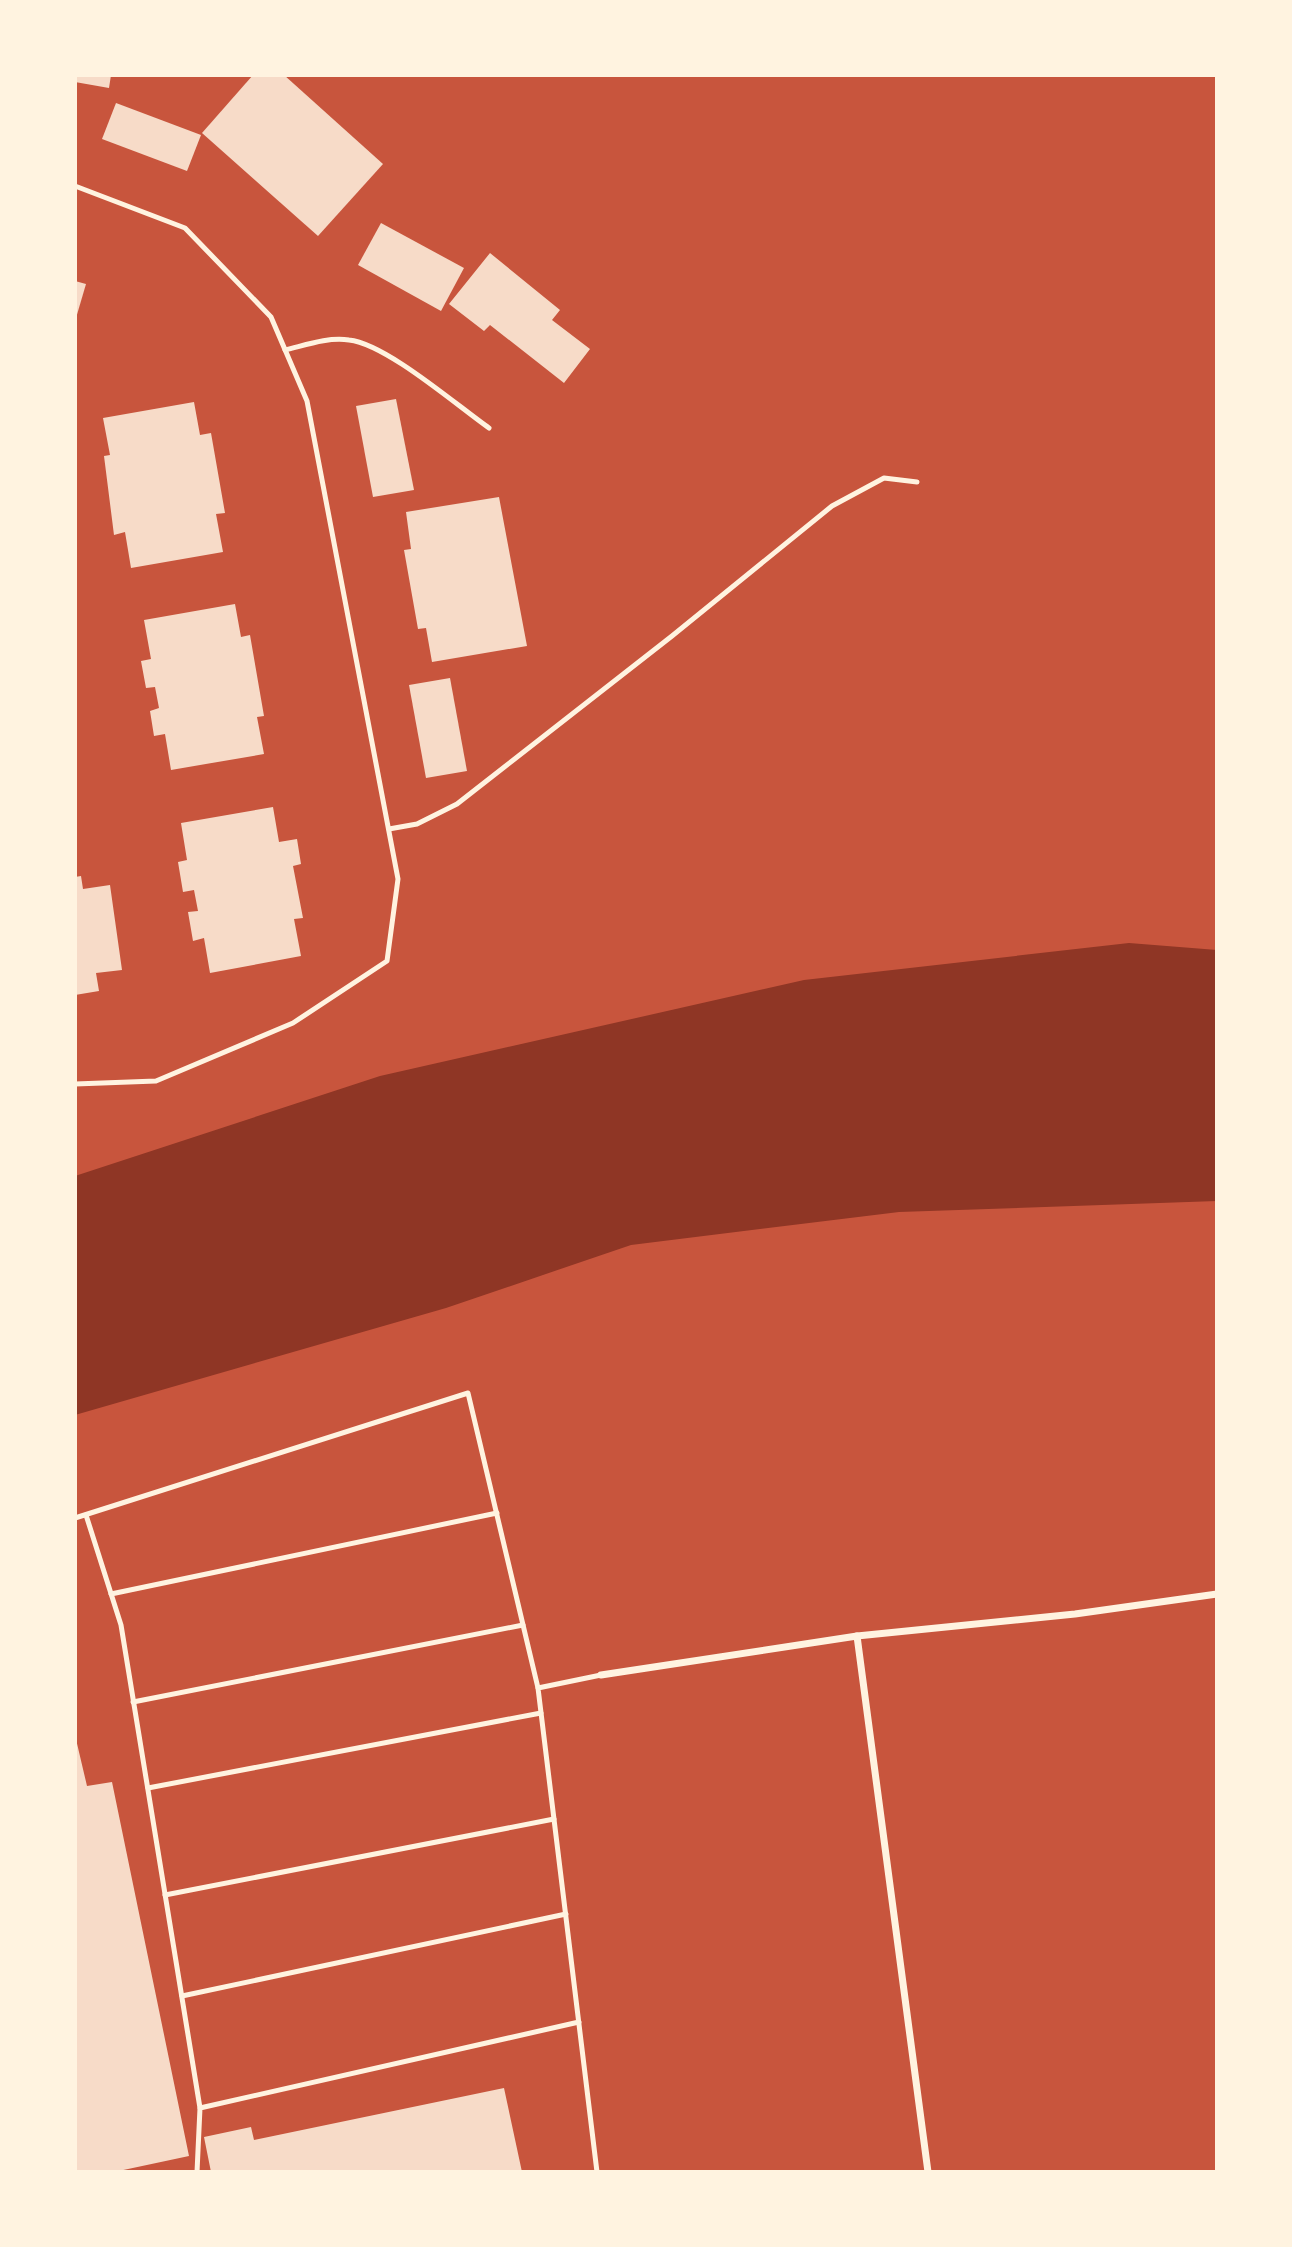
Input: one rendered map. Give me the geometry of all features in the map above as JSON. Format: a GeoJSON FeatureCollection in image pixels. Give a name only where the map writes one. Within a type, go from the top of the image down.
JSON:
{"type":"FeatureCollection","features":[{"type":"Feature","properties":{"kind":"street"},"geometry":{"type":"LineString","coordinates":[[601,1675],[857,1636],[1075,1614],[1217,1594]]}},
{"type":"Feature","properties":{"kind":"street"},"geometry":{"type":"LineString","coordinates":[[857,1636],[928,2172]]}},
{"type":"Feature","properties":{"kind":"lane"},"geometry":{"type":"LineString","coordinates":[[75,186],[186,228],[271,317],[307,401],[398,879],[387,961],[293,1024],[156,1081],[75,1084]]}},
{"type":"Feature","properties":{"kind":"lane"},"geometry":{"type":"LineString","coordinates":[[285,350],[324,340],[348,340],[372,345],[489,428]]}},
{"type":"Feature","properties":{"kind":"lane"},"geometry":{"type":"LineString","coordinates":[[389,829],[417,824],[457,804],[832,506],[884,478],[918,482]]}},
{"type":"Feature","properties":{"kind":"lane"},"geometry":{"type":"LineString","coordinates":[[75,1518],[468,1393],[538,1688],[597,2172]]}},
{"type":"Feature","properties":{"kind":"lane"},"geometry":{"type":"LineString","coordinates":[[111,1594],[497,1513]]}},
{"type":"Feature","properties":{"kind":"lane"},"geometry":{"type":"LineString","coordinates":[[86,1515],[121,1625],[200,2108],[197,2172]]}},
{"type":"Feature","properties":{"kind":"lane"},"geometry":{"type":"LineString","coordinates":[[134,1702],[523,1625]]}},
{"type":"Feature","properties":{"kind":"lane"},"geometry":{"type":"LineString","coordinates":[[538,1688],[601,1675]]}},
{"type":"Feature","properties":{"kind":"lane"},"geometry":{"type":"LineString","coordinates":[[148,1788],[541,1713]]}},
{"type":"Feature","properties":{"kind":"lane"},"geometry":{"type":"LineString","coordinates":[[165,1895],[554,1819]]}},
{"type":"Feature","properties":{"kind":"lane"},"geometry":{"type":"LineString","coordinates":[[181,1997],[565,1914]]}},
{"type":"Feature","properties":{"kind":"lane"},"geometry":{"type":"LineString","coordinates":[[200,2108],[579,2022]]}},
{"type":"Feature","properties":{"kind":"shaded area"},"geometry":{"type":"Polygon","coordinates":[[[1129,943],[1217,950],[1217,1201],[899,1212],[631,1245],[446,1308],[75,1415],[75,1176],[380,1076],[804,980],[1129,943]]]}},
{"type":"Feature","properties":{"kind":"building"},"geometry":{"type":"Polygon","coordinates":[[[75,75],[111,75],[109,88],[75,82],[75,75]]]}},
{"type":"Feature","properties":{"kind":"building"},"geometry":{"type":"Polygon","coordinates":[[[253,75],[284,75],[383,164],[318,236],[202,133],[253,75]]]}},
{"type":"Feature","properties":{"kind":"building"},"geometry":{"type":"Polygon","coordinates":[[[116,103],[201,135],[187,171],[102,139],[116,103]]]}},
{"type":"Feature","properties":{"kind":"building"},"geometry":{"type":"Polygon","coordinates":[[[381,223],[464,268],[441,311],[358,265],[381,223]]]}},
{"type":"Feature","properties":{"kind":"building"},"geometry":{"type":"Polygon","coordinates":[[[490,253],[560,310],[552,320],[590,349],[564,383],[490,325],[484,331],[449,304],[490,253]]]}},
{"type":"Feature","properties":{"kind":"building"},"geometry":{"type":"Polygon","coordinates":[[[75,281],[86,284],[76,318],[75,318],[75,281]]]}},
{"type":"Feature","properties":{"kind":"building"},"geometry":{"type":"Polygon","coordinates":[[[396,399],[414,490],[373,497],[356,406],[396,399]]]}},
{"type":"Feature","properties":{"kind":"building"},"geometry":{"type":"Polygon","coordinates":[[[194,402],[200,435],[211,433],[225,513],[216,514],[223,552],[131,568],[125,532],[114,535],[104,456],[110,455],[103,418],[194,402]]]}},
{"type":"Feature","properties":{"kind":"building"},"geometry":{"type":"Polygon","coordinates":[[[499,497],[527,646],[432,662],[426,628],[418,629],[404,550],[411,549],[406,512],[499,497]]]}},
{"type":"Feature","properties":{"kind":"building"},"geometry":{"type":"Polygon","coordinates":[[[235,604],[241,637],[250,635],[264,716],[257,717],[264,754],[171,770],[165,734],[154,736],[150,711],[159,708],[155,687],[146,688],[141,661],[151,659],[144,620],[235,604]]]}},
{"type":"Feature","properties":{"kind":"building"},"geometry":{"type":"Polygon","coordinates":[[[450,678],[467,771],[426,778],[409,685],[450,678]]]}},
{"type":"Feature","properties":{"kind":"building"},"geometry":{"type":"Polygon","coordinates":[[[273,807],[279,842],[297,839],[301,864],[293,866],[303,918],[294,919],[301,956],[210,973],[204,938],[193,941],[188,912],[198,911],[194,890],[183,892],[178,862],[187,860],[181,823],[273,807]]]}},
{"type":"Feature","properties":{"kind":"building"},"geometry":{"type":"Polygon","coordinates":[[[81,876],[83,889],[110,885],[122,970],[96,973],[99,991],[75,995],[75,877],[81,876]]]}},
{"type":"Feature","properties":{"kind":"building"},"geometry":{"type":"Polygon","coordinates":[[[75,1735],[87,1786],[112,1782],[189,2156],[114,2172],[75,2172],[75,1735]]]}},
{"type":"Feature","properties":{"kind":"building"},"geometry":{"type":"Polygon","coordinates":[[[504,2088],[522,2172],[211,2172],[204,2137],[251,2127],[254,2140],[504,2088]]]}}]}
